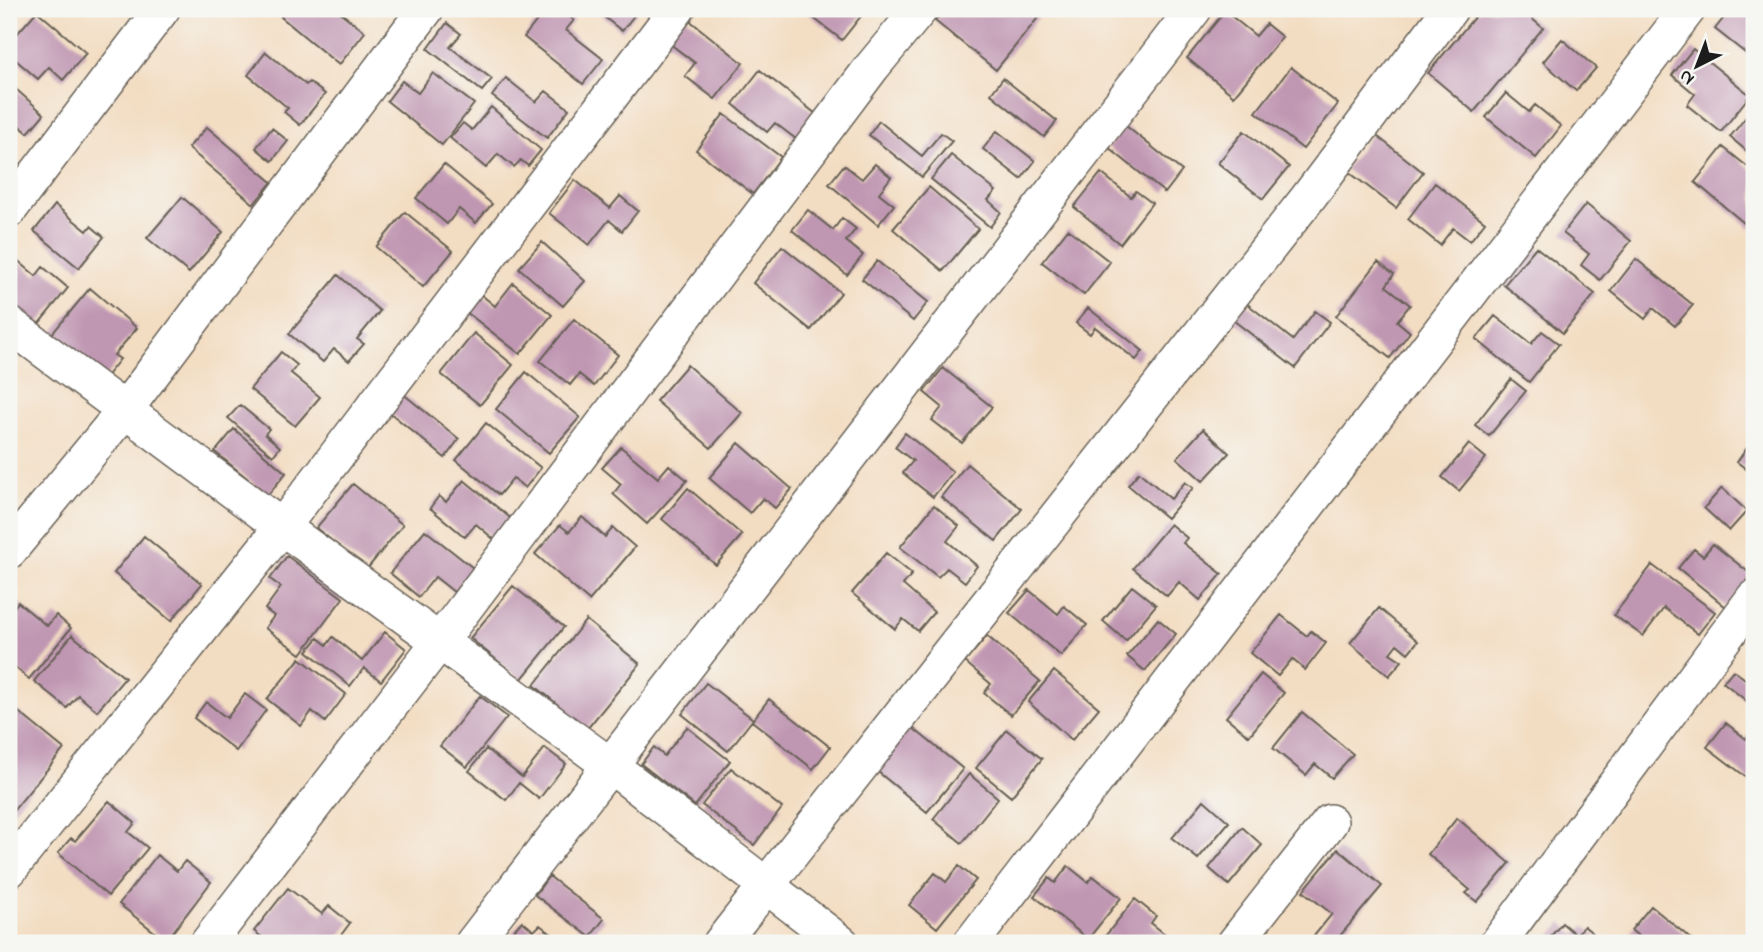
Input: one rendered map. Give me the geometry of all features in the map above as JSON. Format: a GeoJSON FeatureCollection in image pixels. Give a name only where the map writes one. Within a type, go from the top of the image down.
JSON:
{"type":"FeatureCollection","features":[{"type":"Feature","properties":{"kind":"street"},"geometry":{"type":"LineString","coordinates":[[9,210],[162,9]]}},
{"type":"Feature","properties":{"kind":"street"},"geometry":{"type":"LineString","coordinates":[[9,551],[124,411],[426,9]]}},
{"type":"Feature","properties":{"kind":"street"},"geometry":{"type":"LineString","coordinates":[[9,870],[282,527],[677,9]]}},
{"type":"Feature","properties":{"kind":"street"},"geometry":{"type":"LineString","coordinates":[[208,943],[440,641],[856,89],[920,9]]}},
{"type":"Feature","properties":{"kind":"street"},"geometry":{"type":"LineString","coordinates":[[472,943],[1194,9]]}},
{"type":"Feature","properties":{"kind":"street"},"geometry":{"type":"LineString","coordinates":[[721,943],[1307,199],[1450,9]]}},
{"type":"Feature","properties":{"kind":"street"},"geometry":{"type":"LineString","coordinates":[[971,943],[1688,9]]}},
{"type":"Feature","properties":{"kind":"street"},"geometry":{"type":"LineString","coordinates":[[9,324],[611,766],[841,943]]}},
{"type":"Feature","properties":{"kind":"street"},"geometry":{"type":"LineString","coordinates":[[1498,943],[1754,598]]}},
{"type":"Feature","properties":{"kind":"street"},"geometry":{"type":"LineString","coordinates":[[1236,943],[1330,822]]}},
{"type":"Feature","properties":{"kind":"building"},"geometry":{"type":"Polygon","coordinates":[[[287,9],[336,9],[365,32],[339,65],[281,17],[287,9]]]}},
{"type":"Feature","properties":{"kind":"building"},"geometry":{"type":"Polygon","coordinates":[[[546,9],[559,9],[574,20],[566,30],[603,59],[583,84],[524,37],[546,9]]]}},
{"type":"Feature","properties":{"kind":"building"},"geometry":{"type":"Polygon","coordinates":[[[594,9],[639,9],[622,31],[594,9]]]}},
{"type":"Feature","properties":{"kind":"building"},"geometry":{"type":"Polygon","coordinates":[[[802,9],[862,9],[865,11],[842,40],[802,9]]]}},
{"type":"Feature","properties":{"kind":"building"},"geometry":{"type":"Polygon","coordinates":[[[946,9],[1045,9],[996,70],[935,21],[946,9]]]}},
{"type":"Feature","properties":{"kind":"building"},"geometry":{"type":"Polygon","coordinates":[[[1481,9],[1520,9],[1543,28],[1474,112],[1428,73],[1481,9]]]}},
{"type":"Feature","properties":{"kind":"building"},"geometry":{"type":"Polygon","coordinates":[[[1731,9],[1754,9],[1754,60],[1715,29],[1731,9]]]}},
{"type":"Feature","properties":{"kind":"building"},"geometry":{"type":"Polygon","coordinates":[[[37,11],[86,53],[63,80],[49,67],[38,79],[9,54],[9,43],[37,11]]]}},
{"type":"Feature","properties":{"kind":"building"},"geometry":{"type":"Polygon","coordinates":[[[1225,11],[1256,36],[1266,24],[1282,37],[1234,96],[1187,58],[1225,11]]]}},
{"type":"Feature","properties":{"kind":"building"},"geometry":{"type":"Polygon","coordinates":[[[684,16],[743,63],[715,99],[685,76],[695,63],[665,40],[684,16]]]}},
{"type":"Feature","properties":{"kind":"building"},"geometry":{"type":"Polygon","coordinates":[[[447,23],[461,34],[450,47],[492,79],[482,91],[428,49],[447,23]]]}},
{"type":"Feature","properties":{"kind":"building"},"geometry":{"type":"Polygon","coordinates":[[[1562,39],[1596,68],[1576,91],[1543,62],[1562,39]]]}},
{"type":"Feature","properties":{"kind":"building"},"geometry":{"type":"Polygon","coordinates":[[[1693,49],[1750,95],[1721,132],[1687,105],[1695,94],[1672,75],[1693,49]]]}},
{"type":"Feature","properties":{"kind":"building"},"geometry":{"type":"Polygon","coordinates":[[[266,52],[306,85],[309,82],[325,94],[300,125],[284,112],[288,108],[248,75],[266,52]]]}},
{"type":"Feature","properties":{"kind":"building"},"geometry":{"type":"Polygon","coordinates":[[[1291,67],[1338,104],[1303,149],[1256,112],[1291,67]]]}},
{"type":"Feature","properties":{"kind":"building"},"geometry":{"type":"Polygon","coordinates":[[[760,70],[816,114],[796,139],[775,123],[767,132],[733,104],[760,70]]]}},
{"type":"Feature","properties":{"kind":"building"},"geometry":{"type":"Polygon","coordinates":[[[433,73],[474,104],[442,145],[387,101],[402,81],[418,93],[433,73]]]}},
{"type":"Feature","properties":{"kind":"building"},"geometry":{"type":"Polygon","coordinates":[[[506,78],[536,102],[546,91],[569,109],[547,138],[492,96],[506,78]]]}},
{"type":"Feature","properties":{"kind":"building"},"geometry":{"type":"Polygon","coordinates":[[[1003,78],[1057,121],[1044,137],[991,94],[1003,78]]]}},
{"type":"Feature","properties":{"kind":"building"},"geometry":{"type":"Polygon","coordinates":[[[9,83],[44,114],[28,133],[15,122],[9,130],[9,83]]]}},
{"type":"Feature","properties":{"kind":"building"},"geometry":{"type":"Polygon","coordinates":[[[1506,93],[1529,112],[1535,105],[1561,126],[1536,158],[1486,117],[1506,93]]]}},
{"type":"Feature","properties":{"kind":"building"},"geometry":{"type":"Polygon","coordinates":[[[491,107],[541,150],[528,166],[521,160],[514,167],[498,154],[486,168],[450,138],[463,123],[472,130],[491,107]]]}},
{"type":"Feature","properties":{"kind":"building"},"geometry":{"type":"Polygon","coordinates":[[[1754,107],[1754,157],[1730,137],[1754,107]]]}},
{"type":"Feature","properties":{"kind":"building"},"geometry":{"type":"Polygon","coordinates":[[[724,114],[781,157],[753,194],[696,150],[724,114]]]}},
{"type":"Feature","properties":{"kind":"building"},"geometry":{"type":"Polygon","coordinates":[[[879,121],[922,156],[941,133],[952,141],[922,177],[869,135],[879,121]]]}},
{"type":"Feature","properties":{"kind":"building"},"geometry":{"type":"Polygon","coordinates":[[[1126,126],[1182,171],[1165,193],[1108,147],[1126,126]]]}},
{"type":"Feature","properties":{"kind":"building"},"geometry":{"type":"Polygon","coordinates":[[[207,127],[272,182],[254,204],[188,148],[207,127]]]}},
{"type":"Feature","properties":{"kind":"building"},"geometry":{"type":"Polygon","coordinates":[[[272,128],[288,141],[272,161],[256,148],[272,128]]]}},
{"type":"Feature","properties":{"kind":"building"},"geometry":{"type":"Polygon","coordinates":[[[997,131],[1035,161],[1021,179],[983,149],[997,131]]]}},
{"type":"Feature","properties":{"kind":"building"},"geometry":{"type":"Polygon","coordinates":[[[1244,131],[1289,167],[1263,199],[1218,163],[1244,131]]]}},
{"type":"Feature","properties":{"kind":"building"},"geometry":{"type":"Polygon","coordinates":[[[1373,133],[1423,172],[1396,208],[1345,169],[1373,133]]]}},
{"type":"Feature","properties":{"kind":"building"},"geometry":{"type":"Polygon","coordinates":[[[1723,147],[1754,172],[1754,223],[1750,228],[1695,182],[1723,147]]]}},
{"type":"Feature","properties":{"kind":"building"},"geometry":{"type":"Polygon","coordinates":[[[951,155],[996,191],[988,200],[1001,212],[990,227],[931,179],[951,155]]]}},
{"type":"Feature","properties":{"kind":"building"},"geometry":{"type":"Polygon","coordinates":[[[444,164],[492,204],[476,223],[459,209],[447,224],[416,198],[444,164]]]}},
{"type":"Feature","properties":{"kind":"building"},"geometry":{"type":"Polygon","coordinates":[[[875,164],[891,177],[879,193],[894,205],[878,225],[829,184],[844,165],[862,179],[875,164]]]}},
{"type":"Feature","properties":{"kind":"building"},"geometry":{"type":"Polygon","coordinates":[[[1101,173],[1131,197],[1136,191],[1152,203],[1120,244],[1074,207],[1101,173]]]}},
{"type":"Feature","properties":{"kind":"building"},"geometry":{"type":"Polygon","coordinates":[[[575,180],[610,208],[620,196],[638,211],[622,231],[609,220],[589,245],[549,213],[575,180]]]}},
{"type":"Feature","properties":{"kind":"building"},"geometry":{"type":"Polygon","coordinates":[[[1435,183],[1485,222],[1470,241],[1453,228],[1440,245],[1408,219],[1435,183]]]}},
{"type":"Feature","properties":{"kind":"building"},"geometry":{"type":"Polygon","coordinates":[[[929,187],[978,229],[943,271],[893,229],[929,187]]]}},
{"type":"Feature","properties":{"kind":"building"},"geometry":{"type":"Polygon","coordinates":[[[182,197],[223,232],[189,273],[147,238],[182,197]]]}},
{"type":"Feature","properties":{"kind":"building"},"geometry":{"type":"Polygon","coordinates":[[[1586,204],[1631,241],[1600,280],[1581,265],[1589,254],[1563,233],[1586,204]]]}},
{"type":"Feature","properties":{"kind":"building"},"geometry":{"type":"Polygon","coordinates":[[[55,205],[87,231],[91,226],[104,237],[79,268],[34,231],[55,205]]]}},
{"type":"Feature","properties":{"kind":"building"},"geometry":{"type":"Polygon","coordinates":[[[808,210],[833,230],[842,218],[856,229],[846,241],[863,255],[847,275],[792,230],[808,210]]]}},
{"type":"Feature","properties":{"kind":"building"},"geometry":{"type":"Polygon","coordinates":[[[405,212],[453,251],[423,287],[376,247],[405,212]]]}},
{"type":"Feature","properties":{"kind":"building"},"geometry":{"type":"Polygon","coordinates":[[[1068,229],[1110,262],[1084,295],[1042,262],[1068,229]]]}},
{"type":"Feature","properties":{"kind":"building"},"geometry":{"type":"Polygon","coordinates":[[[542,242],[585,281],[563,306],[519,268],[542,242]]]}},
{"type":"Feature","properties":{"kind":"building"},"geometry":{"type":"Polygon","coordinates":[[[782,246],[841,293],[811,330],[753,283],[782,246]]]}},
{"type":"Feature","properties":{"kind":"building"},"geometry":{"type":"Polygon","coordinates":[[[1536,247],[1595,294],[1563,333],[1504,285],[1536,247]]]}},
{"type":"Feature","properties":{"kind":"building"},"geometry":{"type":"Polygon","coordinates":[[[9,253],[36,276],[43,267],[68,288],[37,326],[9,303],[9,253]]]}},
{"type":"Feature","properties":{"kind":"building"},"geometry":{"type":"Polygon","coordinates":[[[1636,259],[1693,305],[1675,326],[1653,308],[1645,319],[1611,291],[1636,259]]]}},
{"type":"Feature","properties":{"kind":"building"},"geometry":{"type":"Polygon","coordinates":[[[877,261],[928,302],[913,321],[862,279],[877,261]]]}},
{"type":"Feature","properties":{"kind":"building"},"geometry":{"type":"Polygon","coordinates":[[[1378,262],[1394,274],[1386,286],[1410,305],[1397,321],[1410,332],[1390,358],[1336,316],[1378,262]]]}},
{"type":"Feature","properties":{"kind":"building"},"geometry":{"type":"Polygon","coordinates":[[[338,275],[380,311],[357,339],[364,344],[349,361],[334,349],[323,362],[289,334],[338,275]]]}},
{"type":"Feature","properties":{"kind":"building"},"geometry":{"type":"Polygon","coordinates":[[[513,283],[552,315],[520,354],[465,311],[479,293],[495,306],[513,283]]]}},
{"type":"Feature","properties":{"kind":"building"},"geometry":{"type":"Polygon","coordinates":[[[90,288],[137,328],[114,355],[120,359],[104,379],[51,335],[90,288]]]}},
{"type":"Feature","properties":{"kind":"building"},"geometry":{"type":"Polygon","coordinates":[[[1246,303],[1293,340],[1315,311],[1330,322],[1295,368],[1233,320],[1246,303]]]}},
{"type":"Feature","properties":{"kind":"building"},"geometry":{"type":"Polygon","coordinates":[[[1088,308],[1143,351],[1136,360],[1095,327],[1090,334],[1076,323],[1088,308]]]}},
{"type":"Feature","properties":{"kind":"building"},"geometry":{"type":"Polygon","coordinates":[[[1495,316],[1531,344],[1542,331],[1559,344],[1529,382],[1476,339],[1495,316]]]}},
{"type":"Feature","properties":{"kind":"building"},"geometry":{"type":"Polygon","coordinates":[[[574,319],[618,355],[594,386],[579,374],[570,385],[540,361],[574,319]]]}},
{"type":"Feature","properties":{"kind":"building"},"geometry":{"type":"Polygon","coordinates":[[[474,333],[513,365],[480,405],[441,374],[474,333]]]}},
{"type":"Feature","properties":{"kind":"building"},"geometry":{"type":"Polygon","coordinates":[[[281,352],[297,365],[291,373],[320,397],[295,426],[250,389],[281,352]]]}},
{"type":"Feature","properties":{"kind":"building"},"geometry":{"type":"Polygon","coordinates":[[[687,365],[742,413],[711,448],[656,401],[687,365]]]}},
{"type":"Feature","properties":{"kind":"building"},"geometry":{"type":"Polygon","coordinates":[[[943,368],[992,407],[962,443],[932,420],[942,407],[924,392],[943,368]]]}},
{"type":"Feature","properties":{"kind":"building"},"geometry":{"type":"Polygon","coordinates":[[[526,372],[580,417],[549,453],[496,409],[526,372]]]}},
{"type":"Feature","properties":{"kind":"building"},"geometry":{"type":"Polygon","coordinates":[[[1511,379],[1526,391],[1489,436],[1475,425],[1511,379]]]}},
{"type":"Feature","properties":{"kind":"building"},"geometry":{"type":"Polygon","coordinates":[[[402,393],[459,439],[445,458],[388,411],[402,393]]]}},
{"type":"Feature","properties":{"kind":"building"},"geometry":{"type":"Polygon","coordinates":[[[240,405],[269,429],[265,434],[280,447],[273,456],[228,418],[240,405]]]}},
{"type":"Feature","properties":{"kind":"building"},"geometry":{"type":"Polygon","coordinates":[[[486,423],[541,468],[525,488],[513,478],[499,495],[456,460],[486,423]]]}},
{"type":"Feature","properties":{"kind":"building"},"geometry":{"type":"Polygon","coordinates":[[[234,429],[286,473],[268,495],[215,452],[234,429]]]}},
{"type":"Feature","properties":{"kind":"building"},"geometry":{"type":"Polygon","coordinates":[[[1203,429],[1229,453],[1203,481],[1177,458],[1203,429]]]}},
{"type":"Feature","properties":{"kind":"building"},"geometry":{"type":"Polygon","coordinates":[[[905,433],[953,472],[933,497],[903,473],[913,461],[895,447],[905,433]]]}},
{"type":"Feature","properties":{"kind":"building"},"geometry":{"type":"Polygon","coordinates":[[[1754,438],[1754,475],[1737,462],[1754,438]]]}},
{"type":"Feature","properties":{"kind":"building"},"geometry":{"type":"Polygon","coordinates":[[[739,443],[792,489],[775,508],[763,498],[750,513],[709,478],[739,443]]]}},
{"type":"Feature","properties":{"kind":"building"},"geometry":{"type":"Polygon","coordinates":[[[1469,444],[1486,458],[1459,491],[1442,477],[1469,444]]]}},
{"type":"Feature","properties":{"kind":"building"},"geometry":{"type":"Polygon","coordinates":[[[621,447],[658,478],[669,465],[687,480],[647,524],[613,494],[621,484],[602,468],[621,447]]]}},
{"type":"Feature","properties":{"kind":"building"},"geometry":{"type":"Polygon","coordinates":[[[967,464],[1022,509],[996,541],[941,497],[967,464]]]}},
{"type":"Feature","properties":{"kind":"building"},"geometry":{"type":"Polygon","coordinates":[[[1139,472],[1171,499],[1185,482],[1193,488],[1167,518],[1128,485],[1139,472]]]}},
{"type":"Feature","properties":{"kind":"building"},"geometry":{"type":"Polygon","coordinates":[[[464,480],[514,521],[497,542],[476,524],[465,537],[430,508],[439,496],[446,502],[464,480]]]}},
{"type":"Feature","properties":{"kind":"building"},"geometry":{"type":"Polygon","coordinates":[[[353,484],[403,525],[367,569],[316,528],[353,484]]]}},
{"type":"Feature","properties":{"kind":"building"},"geometry":{"type":"Polygon","coordinates":[[[688,488],[742,535],[716,565],[662,519],[688,488]]]}},
{"type":"Feature","properties":{"kind":"building"},"geometry":{"type":"Polygon","coordinates":[[[1722,488],[1747,511],[1729,531],[1704,508],[1722,488]]]}},
{"type":"Feature","properties":{"kind":"building"},"geometry":{"type":"Polygon","coordinates":[[[934,505],[959,526],[947,541],[977,566],[965,582],[947,568],[938,577],[900,547],[934,505]]]}},
{"type":"Feature","properties":{"kind":"building"},"geometry":{"type":"Polygon","coordinates":[[[582,517],[605,537],[613,528],[635,547],[589,601],[535,554],[560,525],[569,532],[582,517]]]}},
{"type":"Feature","properties":{"kind":"building"},"geometry":{"type":"Polygon","coordinates":[[[1170,524],[1187,538],[1183,543],[1222,574],[1200,600],[1179,582],[1167,596],[1133,568],[1170,524]]]}},
{"type":"Feature","properties":{"kind":"building"},"geometry":{"type":"Polygon","coordinates":[[[425,530],[473,568],[454,592],[435,577],[419,597],[390,573],[425,530]]]}},
{"type":"Feature","properties":{"kind":"building"},"geometry":{"type":"Polygon","coordinates":[[[144,536],[202,584],[171,621],[114,573],[144,536]]]}},
{"type":"Feature","properties":{"kind":"building"},"geometry":{"type":"Polygon","coordinates":[[[1713,544],[1752,575],[1726,607],[1678,568],[1694,549],[1703,556],[1713,544]]]}},
{"type":"Feature","properties":{"kind":"building"},"geometry":{"type":"Polygon","coordinates":[[[886,553],[912,574],[903,585],[934,612],[918,631],[903,619],[895,629],[852,593],[886,553]]]}},
{"type":"Feature","properties":{"kind":"building"},"geometry":{"type":"Polygon","coordinates":[[[287,556],[343,598],[301,654],[265,628],[274,616],[265,609],[281,587],[270,579],[287,556]]]}},
{"type":"Feature","properties":{"kind":"building"},"geometry":{"type":"Polygon","coordinates":[[[1652,565],[1715,612],[1698,634],[1664,608],[1643,636],[1614,615],[1652,565]]]}},
{"type":"Feature","properties":{"kind":"building"},"geometry":{"type":"Polygon","coordinates":[[[513,586],[564,627],[521,680],[470,638],[513,586]]]}},
{"type":"Feature","properties":{"kind":"building"},"geometry":{"type":"Polygon","coordinates":[[[1132,586],[1156,605],[1126,641],[1103,621],[1132,586]]]}},
{"type":"Feature","properties":{"kind":"building"},"geometry":{"type":"Polygon","coordinates":[[[1029,590],[1058,614],[1064,606],[1087,625],[1061,656],[1009,613],[1029,590]]]}},
{"type":"Feature","properties":{"kind":"building"},"geometry":{"type":"Polygon","coordinates":[[[18,602],[47,626],[56,615],[71,628],[29,679],[9,662],[9,614],[18,602]]]}},
{"type":"Feature","properties":{"kind":"building"},"geometry":{"type":"Polygon","coordinates":[[[1379,608],[1418,641],[1408,653],[1397,644],[1390,653],[1402,661],[1389,676],[1350,643],[1379,608]]]}},
{"type":"Feature","properties":{"kind":"building"},"geometry":{"type":"Polygon","coordinates":[[[1281,615],[1307,636],[1311,631],[1326,643],[1305,670],[1292,659],[1278,676],[1250,653],[1281,615]]]}},
{"type":"Feature","properties":{"kind":"building"},"geometry":{"type":"Polygon","coordinates":[[[1158,619],[1176,634],[1145,671],[1127,656],[1158,619]]]}},
{"type":"Feature","properties":{"kind":"building"},"geometry":{"type":"Polygon","coordinates":[[[586,620],[640,664],[587,729],[534,685],[586,620]]]}},
{"type":"Feature","properties":{"kind":"building"},"geometry":{"type":"Polygon","coordinates":[[[385,632],[406,649],[381,681],[364,668],[350,686],[307,651],[318,638],[327,645],[333,637],[362,661],[385,632]]]}},
{"type":"Feature","properties":{"kind":"building"},"geometry":{"type":"Polygon","coordinates":[[[72,635],[125,678],[97,711],[78,695],[67,708],[34,681],[72,635]]]}},
{"type":"Feature","properties":{"kind":"building"},"geometry":{"type":"Polygon","coordinates":[[[987,636],[1040,681],[1011,715],[984,693],[991,684],[965,662],[987,636]]]}},
{"type":"Feature","properties":{"kind":"building"},"geometry":{"type":"Polygon","coordinates":[[[300,658],[346,694],[325,722],[312,711],[301,726],[267,699],[300,658]]]}},
{"type":"Feature","properties":{"kind":"building"},"geometry":{"type":"Polygon","coordinates":[[[1733,670],[1752,684],[1754,681],[1754,707],[1723,682],[1733,670]]]}},
{"type":"Feature","properties":{"kind":"building"},"geometry":{"type":"Polygon","coordinates":[[[1054,671],[1099,708],[1072,740],[1028,702],[1054,671]]]}},
{"type":"Feature","properties":{"kind":"building"},"geometry":{"type":"Polygon","coordinates":[[[1261,674],[1284,693],[1249,736],[1226,717],[1261,674]]]}},
{"type":"Feature","properties":{"kind":"building"},"geometry":{"type":"Polygon","coordinates":[[[706,683],[753,719],[728,751],[682,714],[706,683]]]}},
{"type":"Feature","properties":{"kind":"building"},"geometry":{"type":"Polygon","coordinates":[[[245,694],[266,710],[236,751],[194,718],[206,702],[227,718],[245,694]]]}},
{"type":"Feature","properties":{"kind":"building"},"geometry":{"type":"Polygon","coordinates":[[[480,696],[507,717],[467,767],[440,746],[480,696]]]}},
{"type":"Feature","properties":{"kind":"building"},"geometry":{"type":"Polygon","coordinates":[[[769,699],[830,747],[813,769],[752,721],[769,699]]]}},
{"type":"Feature","properties":{"kind":"building"},"geometry":{"type":"Polygon","coordinates":[[[15,709],[64,749],[9,816],[9,717],[15,709]]]}},
{"type":"Feature","properties":{"kind":"building"},"geometry":{"type":"Polygon","coordinates":[[[1302,712],[1353,754],[1332,778],[1315,764],[1306,775],[1273,748],[1302,712]]]}},
{"type":"Feature","properties":{"kind":"building"},"geometry":{"type":"Polygon","coordinates":[[[1726,723],[1746,739],[1752,730],[1754,732],[1754,783],[1707,747],[1726,723]]]}},
{"type":"Feature","properties":{"kind":"building"},"geometry":{"type":"Polygon","coordinates":[[[908,724],[963,769],[927,812],[872,767],[908,724]]]}},
{"type":"Feature","properties":{"kind":"building"},"geometry":{"type":"Polygon","coordinates":[[[687,727],[730,761],[695,806],[641,764],[654,747],[664,756],[687,727]]]}},
{"type":"Feature","properties":{"kind":"building"},"geometry":{"type":"Polygon","coordinates":[[[1007,730],[1042,759],[1011,797],[976,768],[1007,730]]]}},
{"type":"Feature","properties":{"kind":"building"},"geometry":{"type":"Polygon","coordinates":[[[545,748],[566,764],[539,799],[519,783],[506,800],[469,771],[486,749],[522,777],[545,748]]]}},
{"type":"Feature","properties":{"kind":"building"},"geometry":{"type":"Polygon","coordinates":[[[731,768],[782,808],[754,845],[702,805],[731,768]]]}},
{"type":"Feature","properties":{"kind":"building"},"geometry":{"type":"Polygon","coordinates":[[[969,774],[998,798],[962,843],[933,819],[969,774]]]}},
{"type":"Feature","properties":{"kind":"building"},"geometry":{"type":"Polygon","coordinates":[[[1204,800],[1229,822],[1198,859],[1172,838],[1204,800]]]}},
{"type":"Feature","properties":{"kind":"building"},"geometry":{"type":"Polygon","coordinates":[[[109,801],[135,823],[128,832],[148,848],[108,896],[58,853],[71,838],[75,841],[109,801]]]}},
{"type":"Feature","properties":{"kind":"building"},"geometry":{"type":"Polygon","coordinates":[[[1457,818],[1510,863],[1477,902],[1466,893],[1470,890],[1428,854],[1457,818]]]}},
{"type":"Feature","properties":{"kind":"building"},"geometry":{"type":"Polygon","coordinates":[[[1242,827],[1262,845],[1229,885],[1209,868],[1242,827]]]}},
{"type":"Feature","properties":{"kind":"building"},"geometry":{"type":"Polygon","coordinates":[[[1338,849],[1382,886],[1334,943],[1322,943],[1314,936],[1332,914],[1303,891],[1338,849]]]}},
{"type":"Feature","properties":{"kind":"building"},"geometry":{"type":"Polygon","coordinates":[[[157,855],[177,871],[185,861],[211,882],[166,941],[119,904],[157,855]]]}},
{"type":"Feature","properties":{"kind":"building"},"geometry":{"type":"Polygon","coordinates":[[[959,866],[976,880],[937,928],[909,905],[935,873],[946,882],[959,866]]]}},
{"type":"Feature","properties":{"kind":"building"},"geometry":{"type":"Polygon","coordinates":[[[1068,866],[1088,882],[1093,876],[1121,898],[1088,939],[1034,896],[1049,878],[1055,883],[1068,866]]]}},
{"type":"Feature","properties":{"kind":"building"},"geometry":{"type":"Polygon","coordinates":[[[549,876],[604,919],[590,937],[535,895],[549,876]]]}},
{"type":"Feature","properties":{"kind":"building"},"geometry":{"type":"Polygon","coordinates":[[[288,888],[322,914],[329,906],[350,923],[335,943],[269,943],[254,931],[288,888]]]}},
{"type":"Feature","properties":{"kind":"building"},"geometry":{"type":"Polygon","coordinates":[[[1135,899],[1156,916],[1151,923],[1176,943],[1106,943],[1102,940],[1135,899]]]}},
{"type":"Feature","properties":{"kind":"building"},"geometry":{"type":"Polygon","coordinates":[[[1651,906],[1696,943],[1647,943],[1631,930],[1651,906]]]}},
{"type":"Feature","properties":{"kind":"building"},"geometry":{"type":"Polygon","coordinates":[[[522,921],[534,931],[540,925],[563,943],[503,943],[522,921]]]}},
{"type":"Feature","properties":{"kind":"building"},"geometry":{"type":"Polygon","coordinates":[[[1562,923],[1576,935],[1584,926],[1604,943],[1545,943],[1562,923]]]}}]}
